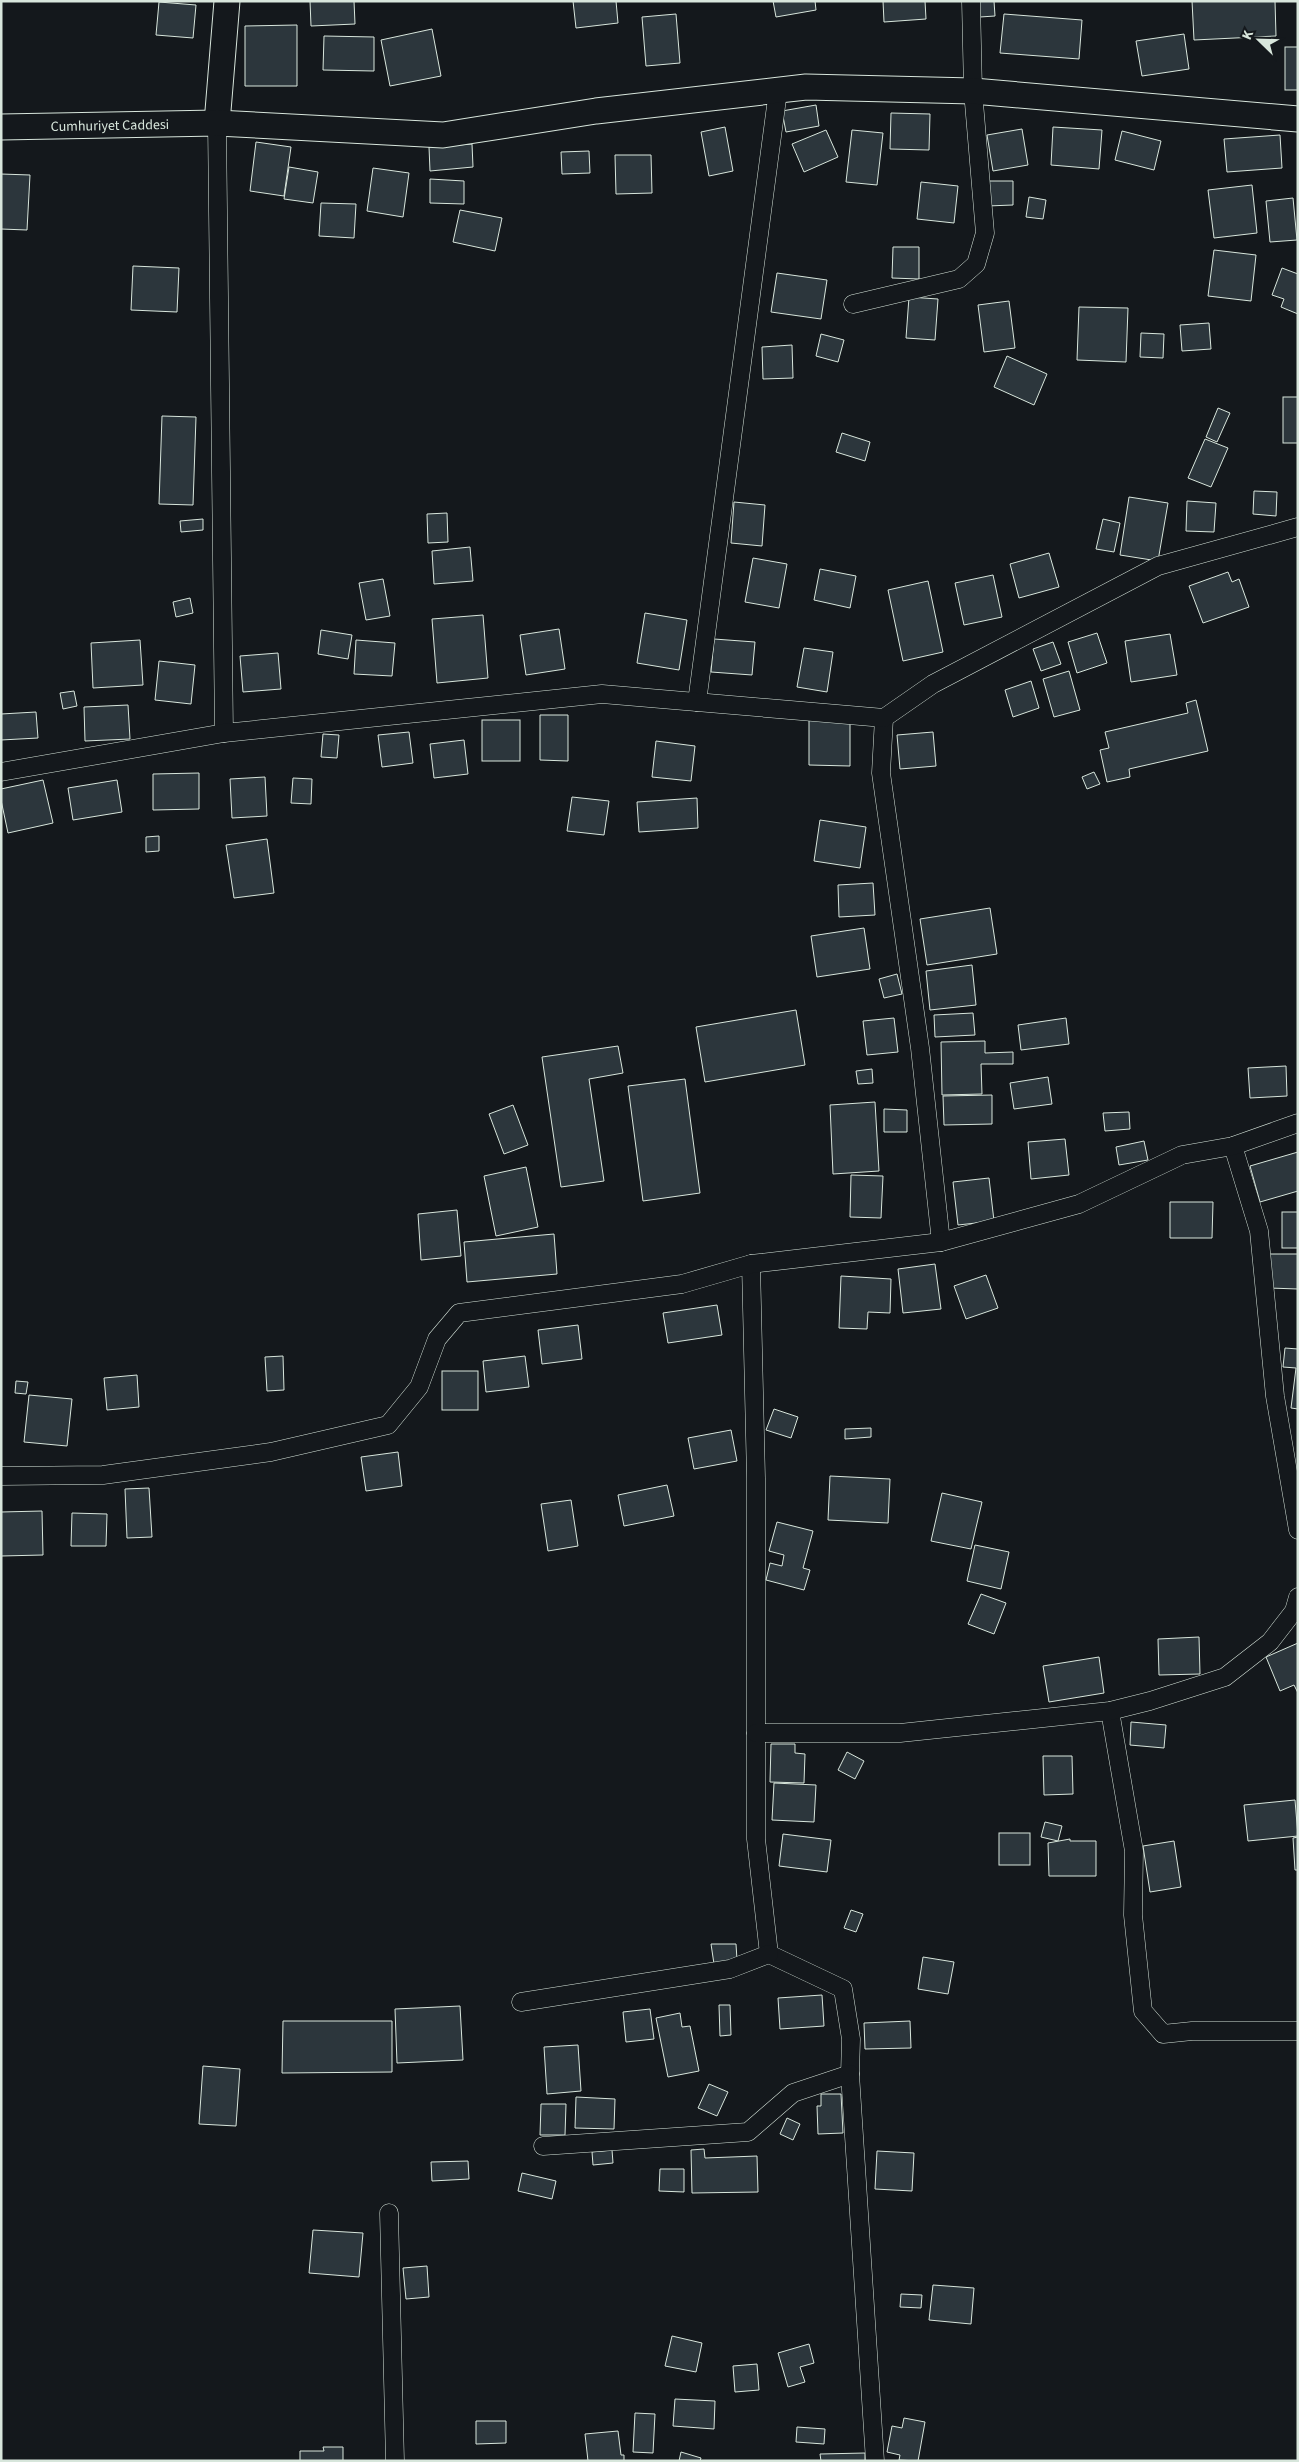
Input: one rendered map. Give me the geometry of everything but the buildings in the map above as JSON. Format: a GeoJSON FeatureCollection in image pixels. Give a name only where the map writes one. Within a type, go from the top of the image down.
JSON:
{"type":"FeatureCollection","features":[{"type":"Feature","properties":{"kind":"street"},"geometry":{"type":"LineString","coordinates":[[224,733],[217,123],[228,1]]}},
{"type":"Feature","properties":{"kind":"street"},"geometry":{"type":"LineString","coordinates":[[853,304],[959,279],[976,264],[984,233],[973,91],[971,1]]}},
{"type":"Feature","properties":{"kind":"street","name":"Cumhuriyet Caddesi"},"geometry":{"type":"LineString","coordinates":[[1,127],[217,123],[443,135],[596,111],[806,88],[973,91],[1298,119]]}},
{"type":"Feature","properties":{"kind":"street"},"geometry":{"type":"LineString","coordinates":[[697,702],[778,90]]}},
{"type":"Feature","properties":{"kind":"street"},"geometry":{"type":"LineString","coordinates":[[1,772],[224,733],[602,694],[884,718],[933,684],[1158,566],[1298,528]]}},
{"type":"Feature","properties":{"kind":"street"},"geometry":{"type":"LineString","coordinates":[[884,718],[881,773],[920,1048],[941,1242]]}},
{"type":"Feature","properties":{"kind":"street"},"geometry":{"type":"LineString","coordinates":[[1,1476],[103,1475],[271,1452],[388,1425],[419,1387],[437,1339],[459,1313],[682,1284],[751,1264],[941,1242],[1079,1204],[1182,1155],[1233,1146],[1298,1123]]}},
{"type":"Feature","properties":{"kind":"street"},"geometry":{"type":"LineString","coordinates":[[1233,1146],[1259,1231],[1275,1396],[1298,1530]]}},
{"type":"Feature","properties":{"kind":"street"},"geometry":{"type":"LineString","coordinates":[[751,1264],[756,1478],[756,1839],[769,1954]]}},
{"type":"Feature","properties":{"kind":"street"},"geometry":{"type":"LineString","coordinates":[[756,1733],[900,1733],[1110,1712],[1150,1702],[1225,1677],[1270,1642],[1294,1611],[1298,1597]]}},
{"type":"Feature","properties":{"kind":"street"},"geometry":{"type":"LineString","coordinates":[[1110,1712],[1134,1850],[1133,1915],[1143,2011],[1163,2034],[1192,2031],[1298,2031]]}},
{"type":"Feature","properties":{"kind":"street"},"geometry":{"type":"LineString","coordinates":[[521,2002],[730,1969],[769,1954],[842,1989],[851,2039],[850,2074],[875,2461]]}},
{"type":"Feature","properties":{"kind":"street"},"geometry":{"type":"LineString","coordinates":[[544,2146],[748,2132],[793,2093],[850,2074]]}},
{"type":"Feature","properties":{"kind":"street"},"geometry":{"type":"LineString","coordinates":[[389,2213],[395,2461]]}}]}
